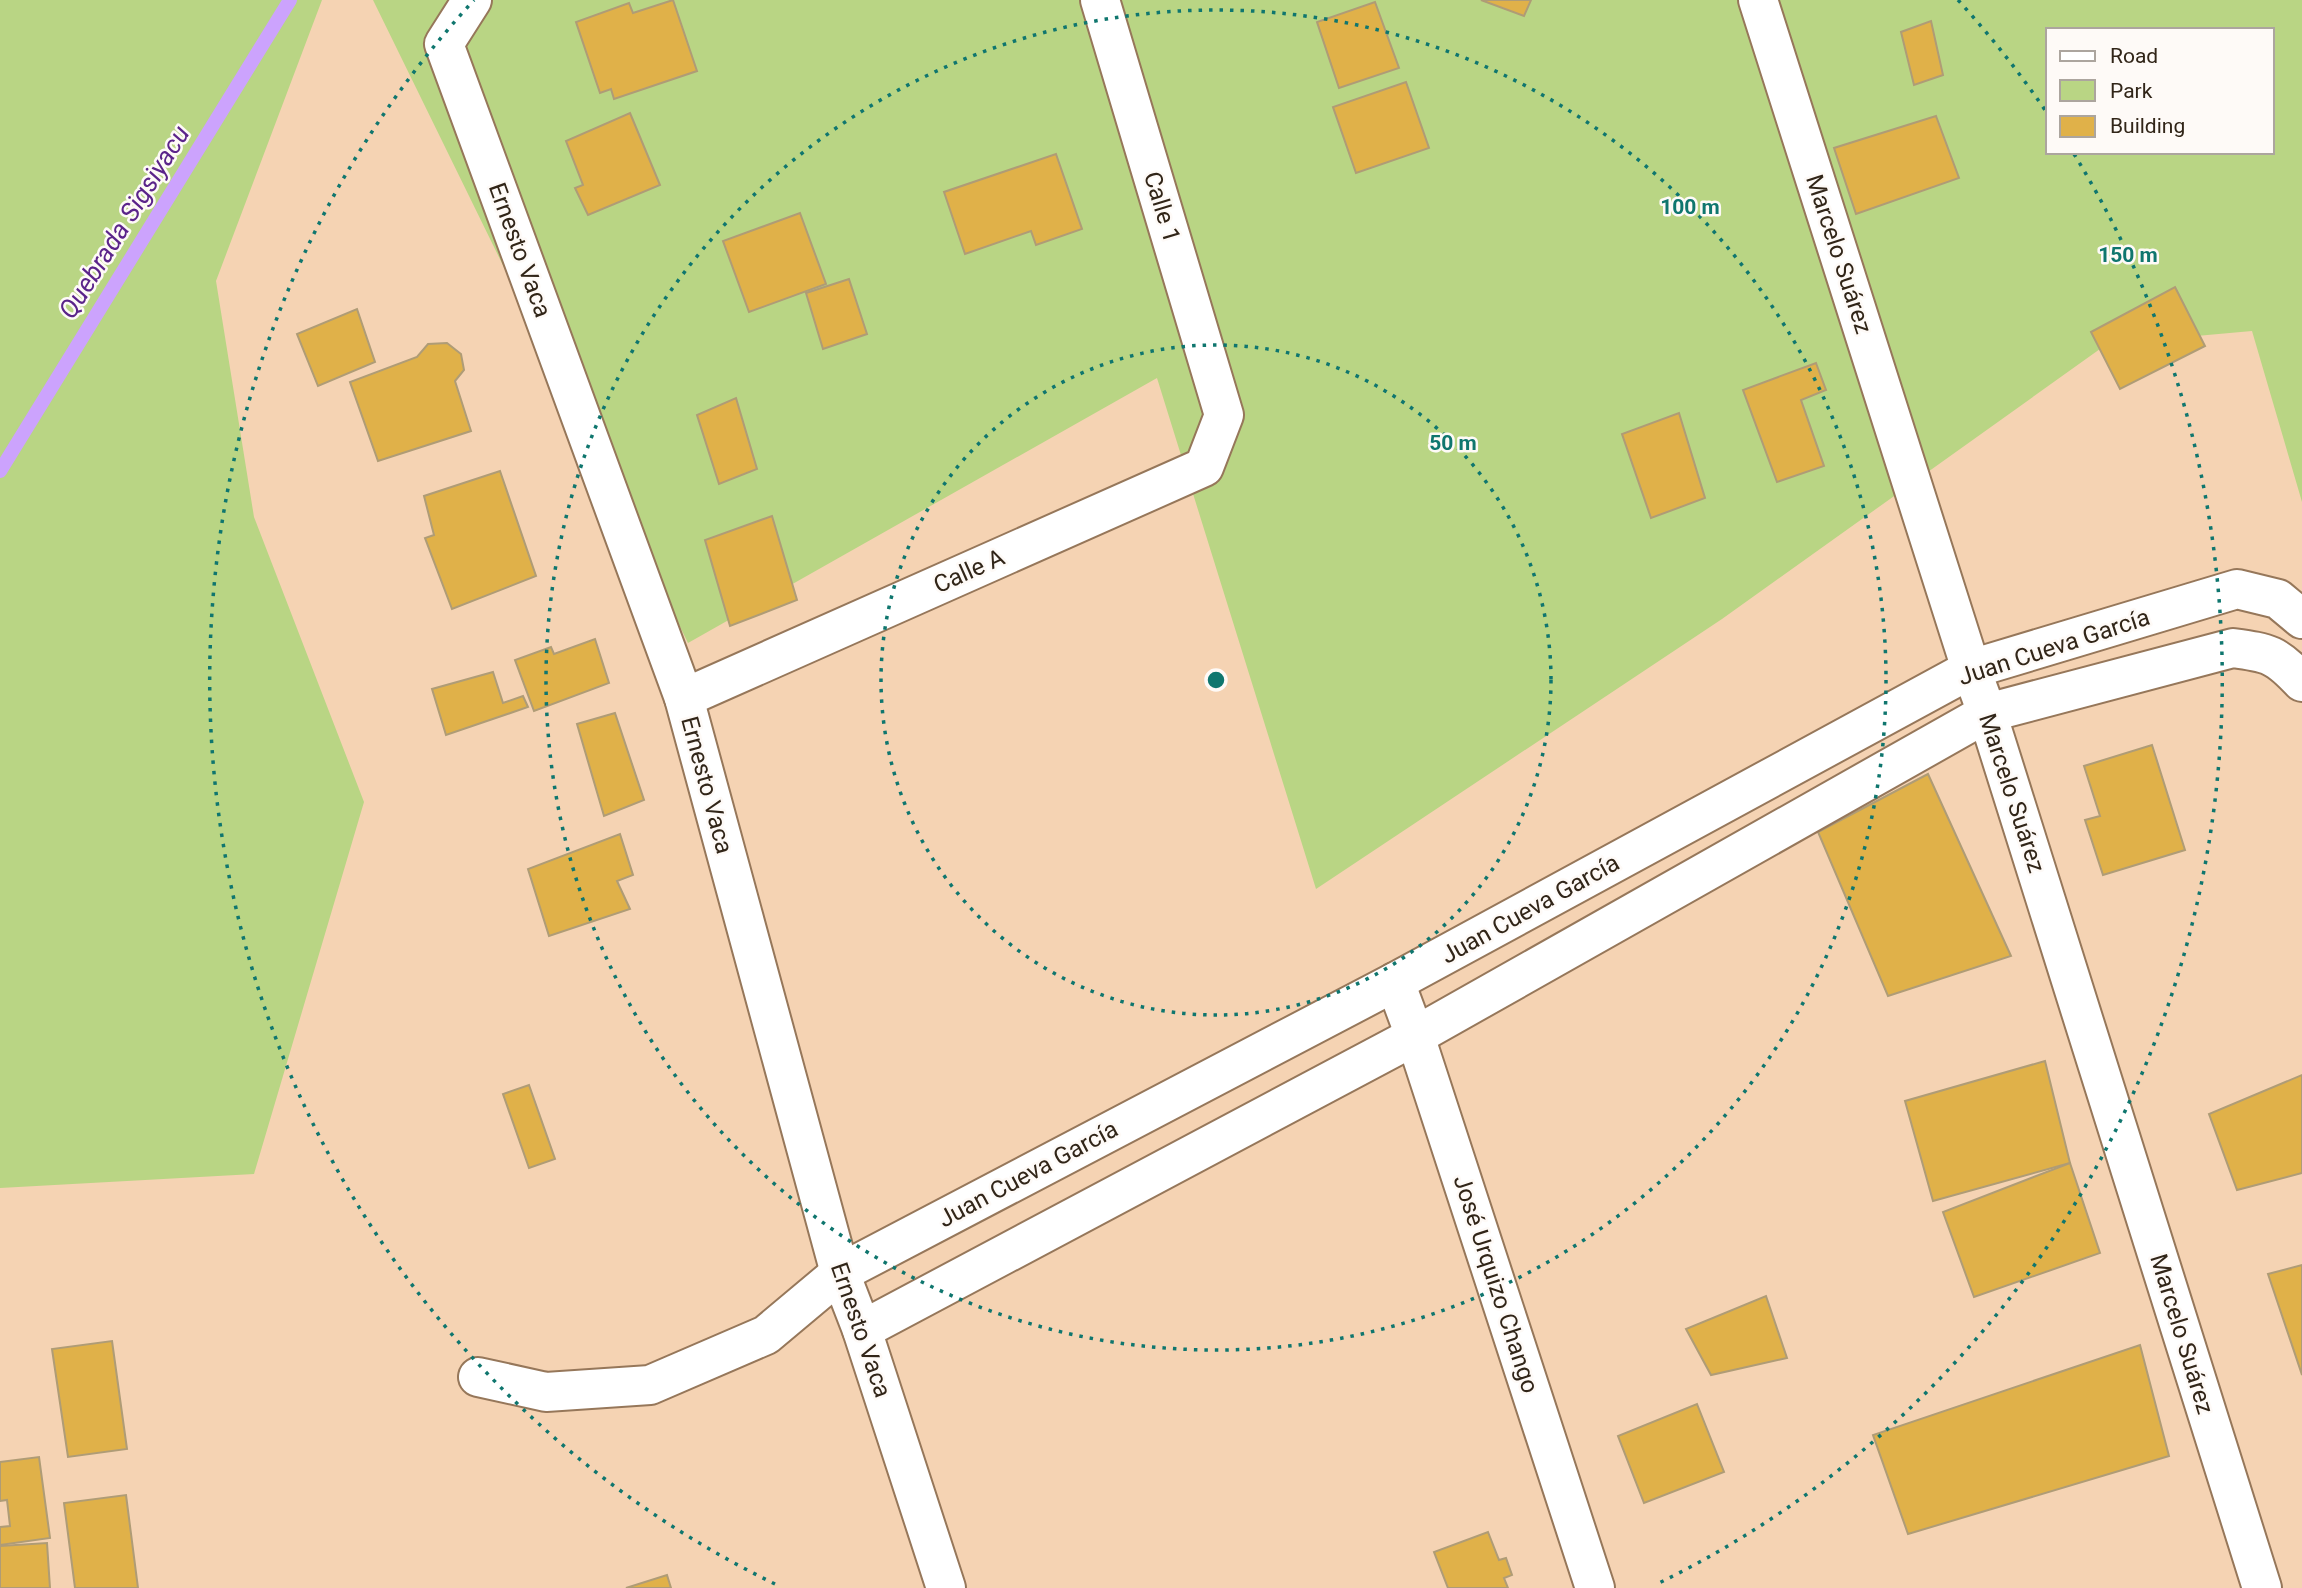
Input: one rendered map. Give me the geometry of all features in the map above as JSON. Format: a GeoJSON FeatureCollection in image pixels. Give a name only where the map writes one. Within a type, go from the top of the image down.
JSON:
{"type":"FeatureCollection","features":[{"type":"Feature","properties":{"kind":"street","name":"Ernesto Vaca"},"geometry":{"type":"LineString","coordinates":[[472,0],[444,44],[684,698],[840,1273],[862,1330],[946,1588]]}},
{"type":"Feature","properties":{"kind":"street","name":"Calle 1"},"geometry":{"type":"LineString","coordinates":[[1100,0],[1224,415]]}},
{"type":"Feature","properties":{"kind":"street","name":"Marcelo Suárez"},"geometry":{"type":"LineString","coordinates":[[1758,0],[1987,713],[2262,1588]]}},
{"type":"Feature","properties":{"kind":"street","name":"Calle A"},"geometry":{"type":"LineString","coordinates":[[684,698],[1204,467],[1224,415]]}},
{"type":"Feature","properties":{"kind":"street","name":"Juan Cueva García"},"geometry":{"type":"LineString","coordinates":[[478,1377],[546,1392],[650,1385],[766,1335],[840,1273],[1395,982],[1971,669],[2237,589],[2278,600],[2302,619]]}},
{"type":"Feature","properties":{"kind":"street","name":"Juan Cueva García"},"geometry":{"type":"LineString","coordinates":[[862,1330],[1415,1036],[1987,713],[2232,648],[2266,652],[2289,667],[2302,682]]}},
{"type":"Feature","properties":{"kind":"street","name":"José Urquizo Chango"},"geometry":{"type":"LineString","coordinates":[[1395,982],[1595,1588]]}},
{"type":"Feature","properties":{"kind":"green space"},"geometry":{"type":"Polygon","coordinates":[[[0,0],[322,0],[216,281],[254,517],[364,802],[254,1174],[0,1188],[0,0]]]}},
{"type":"Feature","properties":{"kind":"green space"},"geometry":{"type":"Polygon","coordinates":[[[373,0],[2302,0],[2302,502],[2252,331],[2107,344],[1722,619],[1316,889],[1157,378],[688,643],[373,0]]]}},
{"type":"Feature","properties":{"kind":"building"},"geometry":{"type":"Polygon","coordinates":[[[673,0],[697,71],[614,99],[611,89],[600,93],[576,22],[629,3],[633,13],[673,0]]]}},
{"type":"Feature","properties":{"kind":"building"},"geometry":{"type":"Polygon","coordinates":[[[1481,0],[1531,0],[1524,16],[1481,0]]]}},
{"type":"Feature","properties":{"kind":"building"},"geometry":{"type":"Polygon","coordinates":[[[1375,2],[1399,68],[1339,88],[1317,22],[1375,2]]]}},
{"type":"Feature","properties":{"kind":"building"},"geometry":{"type":"Polygon","coordinates":[[[1931,21],[1943,75],[1914,85],[1901,32],[1931,21]]]}},
{"type":"Feature","properties":{"kind":"building"},"geometry":{"type":"Polygon","coordinates":[[[1406,82],[1429,148],[1356,173],[1333,107],[1406,82]]]}},
{"type":"Feature","properties":{"kind":"building"},"geometry":{"type":"Polygon","coordinates":[[[630,113],[660,185],[588,215],[575,188],[583,185],[566,141],[630,113]]]}},
{"type":"Feature","properties":{"kind":"building"},"geometry":{"type":"Polygon","coordinates":[[[1936,116],[1959,178],[1856,214],[1834,148],[1936,116]]]}},
{"type":"Feature","properties":{"kind":"building"},"geometry":{"type":"Polygon","coordinates":[[[1056,154],[1082,229],[1036,245],[1031,231],[965,254],[944,192],[1056,154]]]}},
{"type":"Feature","properties":{"kind":"building"},"geometry":{"type":"Polygon","coordinates":[[[800,213],[826,284],[749,312],[723,241],[800,213]]]}},
{"type":"Feature","properties":{"kind":"building"},"geometry":{"type":"Polygon","coordinates":[[[849,279],[867,334],[823,349],[806,293],[849,279]]]}},
{"type":"Feature","properties":{"kind":"building"},"geometry":{"type":"Polygon","coordinates":[[[2175,287],[2205,346],[2120,389],[2091,332],[2175,287]]]}},
{"type":"Feature","properties":{"kind":"building"},"geometry":{"type":"Polygon","coordinates":[[[357,309],[375,362],[318,386],[297,334],[357,309]]]}},
{"type":"Feature","properties":{"kind":"building"},"geometry":{"type":"Polygon","coordinates":[[[447,343],[461,354],[464,370],[455,381],[471,431],[378,461],[350,382],[417,357],[428,344],[447,343]]]}},
{"type":"Feature","properties":{"kind":"building"},"geometry":{"type":"Polygon","coordinates":[[[1816,363],[1826,390],[1801,400],[1824,466],[1777,482],[1743,390],[1816,363]]]}},
{"type":"Feature","properties":{"kind":"building"},"geometry":{"type":"Polygon","coordinates":[[[736,398],[757,469],[719,484],[697,415],[736,398]]]}},
{"type":"Feature","properties":{"kind":"building"},"geometry":{"type":"Polygon","coordinates":[[[1679,413],[1705,498],[1651,518],[1622,434],[1679,413]]]}},
{"type":"Feature","properties":{"kind":"building"},"geometry":{"type":"Polygon","coordinates":[[[500,471],[536,576],[452,609],[425,538],[434,535],[424,496],[500,471]]]}},
{"type":"Feature","properties":{"kind":"building"},"geometry":{"type":"Polygon","coordinates":[[[772,516],[797,600],[730,626],[705,540],[772,516]]]}},
{"type":"Feature","properties":{"kind":"building"},"geometry":{"type":"Polygon","coordinates":[[[595,639],[609,683],[534,711],[515,660],[551,647],[554,654],[595,639]]]}},
{"type":"Feature","properties":{"kind":"building"},"geometry":{"type":"Polygon","coordinates":[[[493,672],[503,703],[523,696],[528,707],[446,735],[432,689],[493,672]]]}},
{"type":"Feature","properties":{"kind":"building"},"geometry":{"type":"Polygon","coordinates":[[[615,713],[644,800],[604,816],[577,724],[615,713]]]}},
{"type":"Feature","properties":{"kind":"building"},"geometry":{"type":"Polygon","coordinates":[[[2152,745],[2185,850],[2103,875],[2085,820],[2100,816],[2084,766],[2152,745]]]}},
{"type":"Feature","properties":{"kind":"building"},"geometry":{"type":"Polygon","coordinates":[[[1928,774],[2011,956],[1888,996],[1818,832],[1928,774]]]}},
{"type":"Feature","properties":{"kind":"building"},"geometry":{"type":"Polygon","coordinates":[[[620,834],[633,875],[617,881],[630,909],[549,936],[528,869],[620,834]]]}},
{"type":"Feature","properties":{"kind":"building"},"geometry":{"type":"Polygon","coordinates":[[[2045,1061],[2070,1163],[1933,1201],[1905,1101],[2045,1061]]]}},
{"type":"Feature","properties":{"kind":"building"},"geometry":{"type":"Polygon","coordinates":[[[2302,1075],[2302,1173],[2237,1190],[2209,1114],[2302,1075]]]}},
{"type":"Feature","properties":{"kind":"building"},"geometry":{"type":"Polygon","coordinates":[[[529,1085],[555,1159],[529,1168],[503,1094],[529,1085]]]}},
{"type":"Feature","properties":{"kind":"building"},"geometry":{"type":"Polygon","coordinates":[[[2070,1163],[2100,1253],[1974,1297],[1943,1212],[2070,1163]]]}},
{"type":"Feature","properties":{"kind":"building"},"geometry":{"type":"Polygon","coordinates":[[[2302,1265],[2302,1375],[2268,1274],[2302,1265]]]}},
{"type":"Feature","properties":{"kind":"building"},"geometry":{"type":"Polygon","coordinates":[[[1766,1296],[1787,1358],[1711,1375],[1686,1329],[1766,1296]]]}},
{"type":"Feature","properties":{"kind":"building"},"geometry":{"type":"Polygon","coordinates":[[[112,1341],[127,1449],[68,1457],[52,1349],[112,1341]]]}},
{"type":"Feature","properties":{"kind":"building"},"geometry":{"type":"Polygon","coordinates":[[[2140,1345],[2169,1456],[1908,1534],[1873,1435],[2140,1345]]]}},
{"type":"Feature","properties":{"kind":"building"},"geometry":{"type":"Polygon","coordinates":[[[1697,1404],[1724,1472],[1644,1503],[1618,1436],[1697,1404]]]}},
{"type":"Feature","properties":{"kind":"building"},"geometry":{"type":"Polygon","coordinates":[[[39,1457],[50,1538],[0,1545],[0,1527],[10,1526],[7,1500],[0,1501],[0,1462],[39,1457]]]}},
{"type":"Feature","properties":{"kind":"building"},"geometry":{"type":"Polygon","coordinates":[[[126,1495],[138,1588],[75,1588],[64,1503],[126,1495]]]}},
{"type":"Feature","properties":{"kind":"building"},"geometry":{"type":"Polygon","coordinates":[[[1488,1532],[1499,1560],[1506,1558],[1512,1575],[1504,1578],[1508,1588],[1448,1588],[1434,1552],[1488,1532]]]}},
{"type":"Feature","properties":{"kind":"building"},"geometry":{"type":"Polygon","coordinates":[[[47,1543],[50,1588],[0,1588],[0,1546],[47,1543]]]}},
{"type":"Feature","properties":{"kind":"building"},"geometry":{"type":"Polygon","coordinates":[[[667,1575],[671,1588],[626,1588],[667,1575]]]}},
{"type":"Feature","properties":{"kind":"waterway","name":"Quebrada Sigsiyacu"},"geometry":{"type":"LineString","coordinates":[[0,471],[290,0]]}}]}
